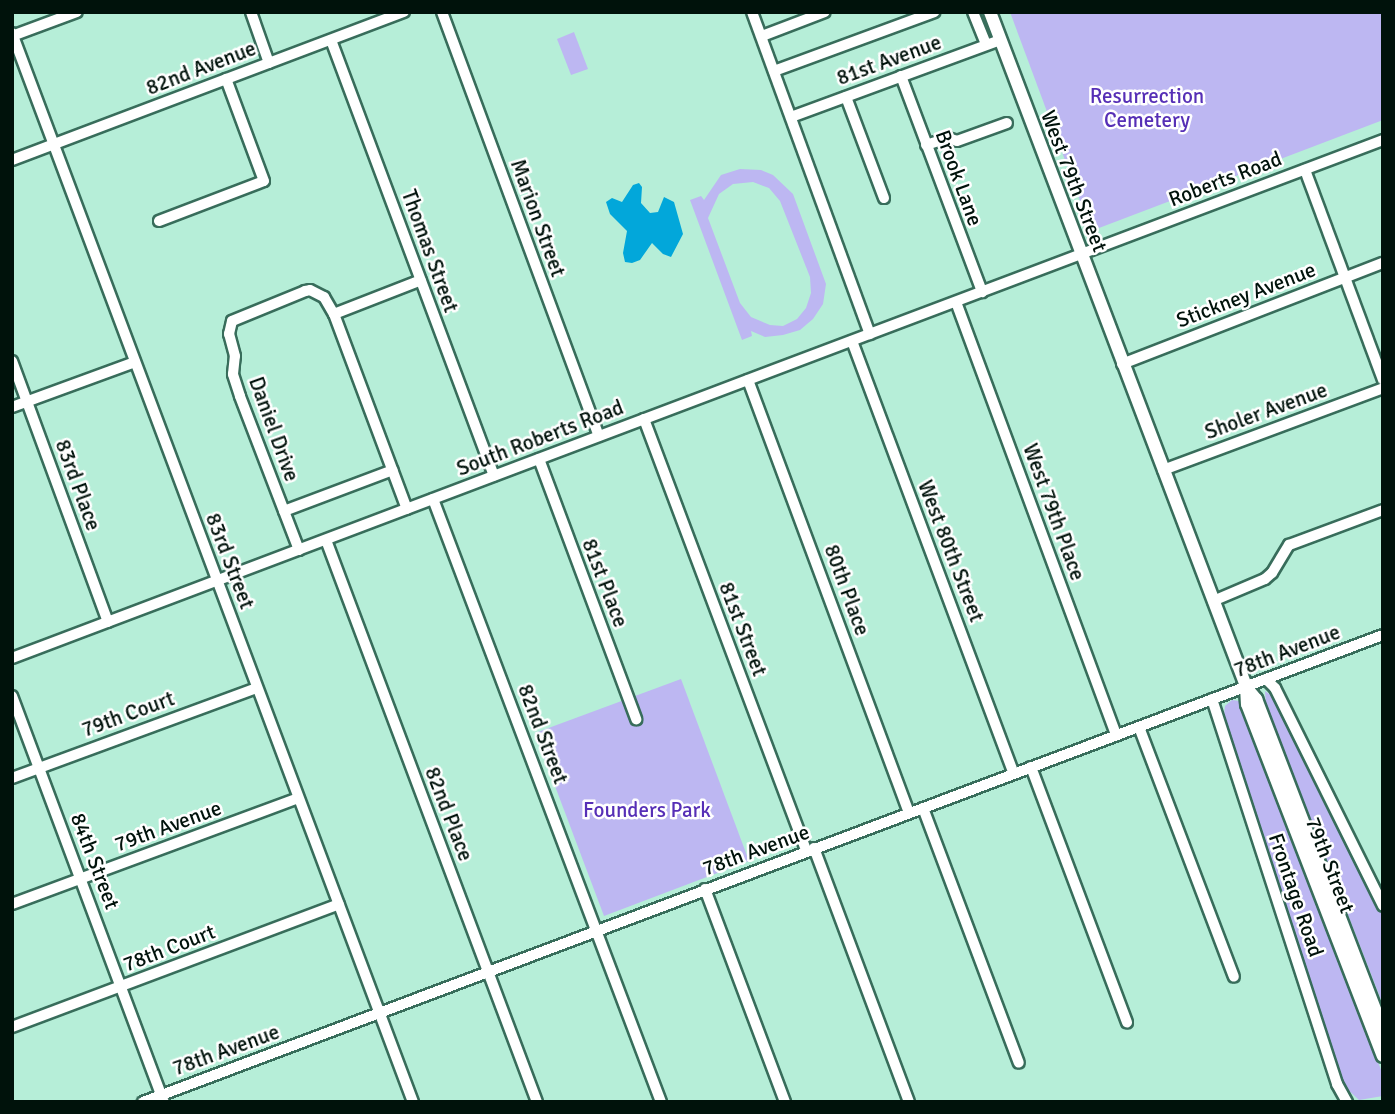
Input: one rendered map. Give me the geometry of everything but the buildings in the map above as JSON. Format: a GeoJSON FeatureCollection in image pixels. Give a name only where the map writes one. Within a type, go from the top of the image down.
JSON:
{"type":"FeatureCollection","features":[{"type":"Feature","properties":{"kind":"main road","name":"West 79th Street"},"geometry":{"type":"LineString","coordinates":[[990,12],[1122,364]]}},
{"type":"Feature","properties":{"kind":"main road","name":"79th Street"},"geometry":{"type":"LineString","coordinates":[[1122,364],[1246,686],[1256,699],[1383,1030]]}},
{"type":"Feature","properties":{"kind":"main road","name":"79th Street"},"geometry":{"type":"LineString","coordinates":[[1246,686],[1247,704],[1383,1056]]}},
{"type":"Feature","properties":{"kind":"street"},"geometry":{"type":"LineString","coordinates":[[13,35],[77,12]]}},
{"type":"Feature","properties":{"kind":"street"},"geometry":{"type":"LineString","coordinates":[[251,12],[270,63]]}},
{"type":"Feature","properties":{"kind":"street","name":"82nd Avenue"},"geometry":{"type":"LineString","coordinates":[[12,160],[404,12]]}},
{"type":"Feature","properties":{"kind":"street","name":"Marion Street"},"geometry":{"type":"LineString","coordinates":[[442,12],[599,436]]}},
{"type":"Feature","properties":{"kind":"street"},"geometry":{"type":"LineString","coordinates":[[752,12],[870,334]]}},
{"type":"Feature","properties":{"kind":"street"},"geometry":{"type":"LineString","coordinates":[[762,36],[825,12]]}},
{"type":"Feature","properties":{"kind":"street"},"geometry":{"type":"LineString","coordinates":[[774,71],[934,12]]}},
{"type":"Feature","properties":{"kind":"street"},"geometry":{"type":"LineString","coordinates":[[974,12],[986,45]]}},
{"type":"Feature","properties":{"kind":"street","name":"83rd Street"},"geometry":{"type":"LineString","coordinates":[[13,35],[413,1102]]}},
{"type":"Feature","properties":{"kind":"street","name":"Thomas Street"},"geometry":{"type":"LineString","coordinates":[[331,40],[494,476]]}},
{"type":"Feature","properties":{"kind":"street","name":"81st Avenue"},"geometry":{"type":"LineString","coordinates":[[791,117],[1000,40]]}},
{"type":"Feature","properties":{"kind":"street","name":"Brook Lane"},"geometry":{"type":"LineString","coordinates":[[901,76],[982,292]]}},
{"type":"Feature","properties":{"kind":"street"},"geometry":{"type":"LineString","coordinates":[[159,221],[264,181],[226,79]]}},
{"type":"Feature","properties":{"kind":"street"},"geometry":{"type":"LineString","coordinates":[[846,97],[884,198]]}},
{"type":"Feature","properties":{"kind":"street"},"geometry":{"type":"LineString","coordinates":[[926,145],[948,138],[957,141],[1007,123]]}},
{"type":"Feature","properties":{"kind":"street","name":"Roberts Road"},"geometry":{"type":"LineString","coordinates":[[1081,255],[1383,140]]}},
{"type":"Feature","properties":{"kind":"street"},"geometry":{"type":"LineString","coordinates":[[1305,170],[1383,380]]}},
{"type":"Feature","properties":{"kind":"street","name":"South Roberts Road"},"geometry":{"type":"LineString","coordinates":[[12,658],[1081,255]]}},
{"type":"Feature","properties":{"kind":"street","name":"Stickney Avenue"},"geometry":{"type":"LineString","coordinates":[[1122,364],[1383,263]]}},
{"type":"Feature","properties":{"kind":"street"},"geometry":{"type":"LineString","coordinates":[[407,509],[334,314],[421,280]]}},
{"type":"Feature","properties":{"kind":"street","name":"Daniel Drive"},"geometry":{"type":"LineString","coordinates":[[299,550],[233,374],[235,356],[229,334],[232,321],[310,290],[324,297],[334,314]]}},
{"type":"Feature","properties":{"kind":"street","name":"West 79th Place"},"geometry":{"type":"LineString","coordinates":[[956,302],[1116,735]]}},
{"type":"Feature","properties":{"kind":"street","name":"West 80th Street"},"geometry":{"type":"LineString","coordinates":[[852,341],[1014,774]]}},
{"type":"Feature","properties":{"kind":"street","name":"83rd Place"},"geometry":{"type":"LineString","coordinates":[[12,361],[108,622]]}},
{"type":"Feature","properties":{"kind":"street"},"geometry":{"type":"LineString","coordinates":[[12,407],[135,362]]}},
{"type":"Feature","properties":{"kind":"street","name":"80th Place"},"geometry":{"type":"LineString","coordinates":[[748,380],[909,813]]}},
{"type":"Feature","properties":{"kind":"street","name":"Sholer Avenue"},"geometry":{"type":"LineString","coordinates":[[1163,470],[1383,388]]}},
{"type":"Feature","properties":{"kind":"street","name":"81st Street"},"geometry":{"type":"LineString","coordinates":[[644,419],[909,1102]]}},
{"type":"Feature","properties":{"kind":"street","name":"81st Place"},"geometry":{"type":"LineString","coordinates":[[539,459],[636,719]]}},
{"type":"Feature","properties":{"kind":"street"},"geometry":{"type":"LineString","coordinates":[[284,511],[393,470]]}},
{"type":"Feature","properties":{"kind":"street","name":"82nd Street"},"geometry":{"type":"LineString","coordinates":[[433,499],[661,1102]]}},
{"type":"Feature","properties":{"kind":"street"},"geometry":{"type":"LineString","coordinates":[[1213,600],[1265,579],[1289,545],[1383,510]]}},
{"type":"Feature","properties":{"kind":"street","name":"82nd Place"},"geometry":{"type":"LineString","coordinates":[[326,540],[537,1102]]}},
{"type":"Feature","properties":{"kind":"street","name":"78th Avenue"},"geometry":{"type":"LineString","coordinates":[[143,1102],[163,1098],[705,889],[1383,635]]}},
{"type":"Feature","properties":{"kind":"street"},"geometry":{"type":"LineString","coordinates":[[1266,679],[1275,688],[1383,906]]}},
{"type":"Feature","properties":{"kind":"street","name":"79th Court"},"geometry":{"type":"LineString","coordinates":[[12,778],[257,688]]}},
{"type":"Feature","properties":{"kind":"street","name":"84th Street"},"geometry":{"type":"LineString","coordinates":[[12,696],[163,1098]]}},
{"type":"Feature","properties":{"kind":"street","name":"Frontage Road"},"geometry":{"type":"LineString","coordinates":[[1212,699],[1339,1093],[1347,1102]]}},
{"type":"Feature","properties":{"kind":"street"},"geometry":{"type":"LineString","coordinates":[[1139,727],[1234,977]]}},
{"type":"Feature","properties":{"kind":"street"},"geometry":{"type":"LineString","coordinates":[[1031,767],[1127,1023]]}},
{"type":"Feature","properties":{"kind":"street","name":"79th Avenue"},"geometry":{"type":"LineString","coordinates":[[12,904],[298,799]]}},
{"type":"Feature","properties":{"kind":"street"},"geometry":{"type":"LineString","coordinates":[[923,808],[1019,1063]]}},
{"type":"Feature","properties":{"kind":"street"},"geometry":{"type":"LineString","coordinates":[[705,889],[785,1102]]}},
{"type":"Feature","properties":{"kind":"street","name":"78th Court"},"geometry":{"type":"LineString","coordinates":[[12,1027],[339,904]]}},
{"type":"Feature","properties":{"kind":"green space","name":"Resurrection Cemetery"},"geometry":{"type":"Polygon","coordinates":[[[1010,12],[1383,12],[1383,120],[1099,228],[1088,222],[1010,12]]]}},
{"type":"Feature","properties":{"kind":"green space"},"geometry":{"type":"Polygon","coordinates":[[[574,32],[588,69],[571,75],[557,39],[574,32]]]}},
{"type":"Feature","properties":{"kind":"green space"},"geometry":{"type":"Polygon","coordinates":[[[740,169],[761,170],[773,175],[793,194],[826,284],[823,304],[813,319],[800,330],[765,337],[751,331],[752,336],[742,340],[690,200],[701,196],[704,200],[721,175],[740,169]],[[753,182],[733,184],[719,194],[708,218],[740,303],[751,317],[770,325],[783,326],[797,319],[806,308],[811,293],[810,277],[780,201],[769,188],[753,182]]]}},
{"type":"Feature","properties":{"kind":"green space","name":"Founders Park"},"geometry":{"type":"Polygon","coordinates":[[[681,679],[749,861],[604,916],[535,733],[681,679]]]}},
{"type":"Feature","properties":{"kind":"green space"},"geometry":{"type":"Polygon","coordinates":[[[1265,691],[1276,699],[1383,917],[1383,1005],[1266,704],[1265,691]]]}},
{"type":"Feature","properties":{"kind":"green space"},"geometry":{"type":"Polygon","coordinates":[[[1232,700],[1239,701],[1383,1075],[1383,1096],[1359,1100],[1345,1087],[1224,715],[1225,706],[1232,700]]]}},
{"type":"Feature","properties":{"kind":"water"},"geometry":{"type":"Polygon","coordinates":[[[639,183],[642,187],[641,203],[650,213],[658,212],[664,197],[674,202],[683,234],[671,257],[663,254],[652,243],[640,260],[625,262],[623,253],[627,231],[610,214],[606,202],[612,198],[622,202],[633,185],[639,183]]]}}]}
